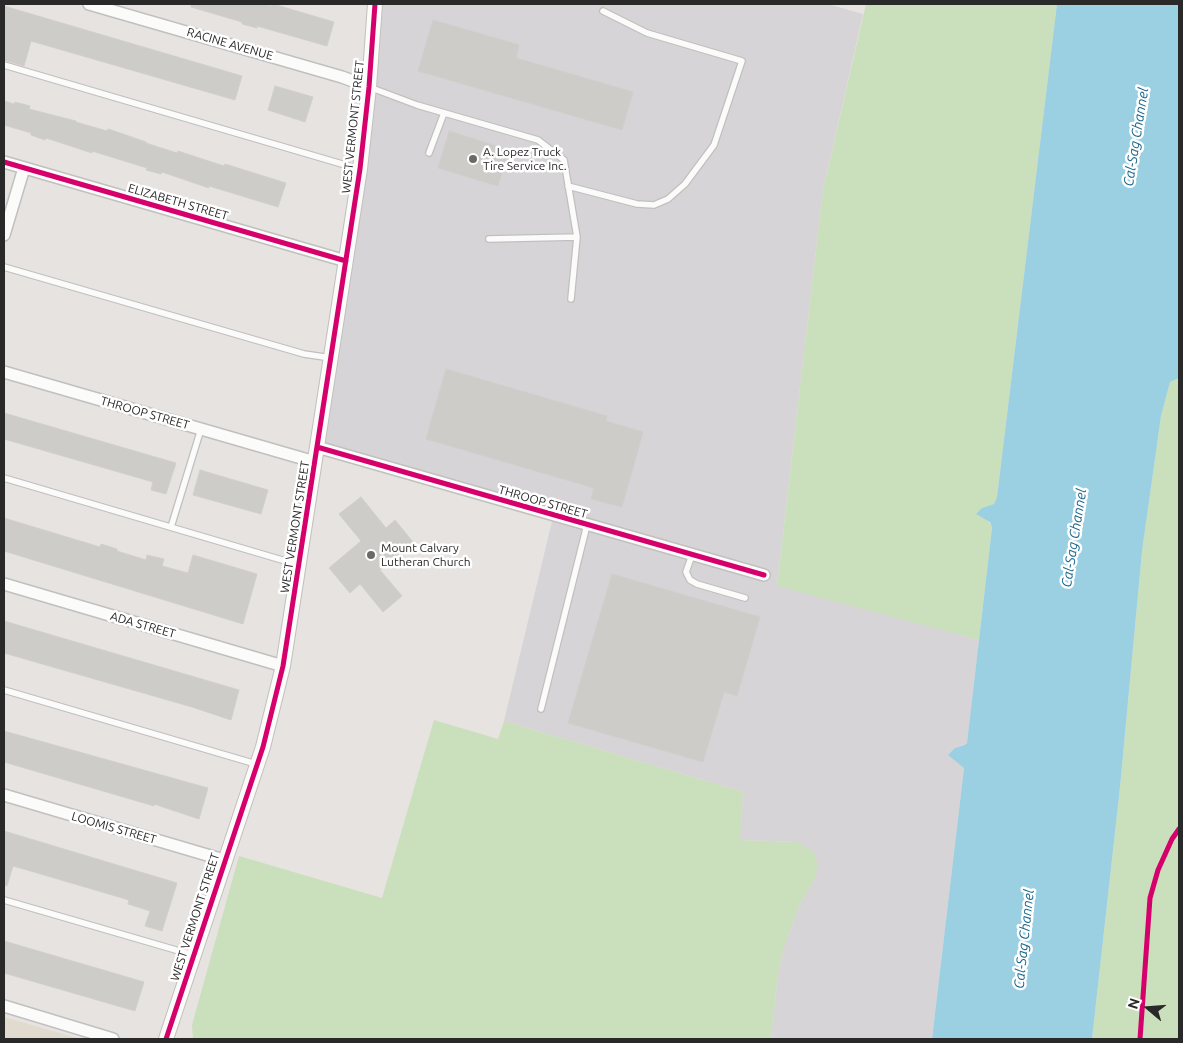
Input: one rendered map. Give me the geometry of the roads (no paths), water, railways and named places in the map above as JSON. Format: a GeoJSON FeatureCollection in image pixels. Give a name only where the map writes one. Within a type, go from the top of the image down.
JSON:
{"type":"FeatureCollection","features":[{"type":"Feature","properties":{"kind":"street","name":"RACINE AVENUE"},"geometry":{"type":"LineString","coordinates":[[89,4],[342,77],[369,87]]}},
{"type":"Feature","properties":{"kind":"street","name":"WEST VERMONT STREET"},"geometry":{"type":"LineString","coordinates":[[166,1039],[263,747],[283,666],[360,169],[369,87],[375,4]]}},
{"type":"Feature","properties":{"kind":"street","name":"ELIZABETH STREET"},"geometry":{"type":"LineString","coordinates":[[4,162],[346,261]]}},
{"type":"Feature","properties":{"kind":"street"},"geometry":{"type":"LineString","coordinates":[[4,235],[24,168]]}},
{"type":"Feature","properties":{"kind":"street","name":"THROOP STREET"},"geometry":{"type":"LineString","coordinates":[[4,372],[315,462]]}},
{"type":"Feature","properties":{"kind":"street","name":"THROOP STREET"},"geometry":{"type":"LineString","coordinates":[[318,448],[764,575]]}},
{"type":"Feature","properties":{"kind":"street","name":"ADA STREET"},"geometry":{"type":"LineString","coordinates":[[4,584],[283,666]]}},
{"type":"Feature","properties":{"kind":"street","name":"LOOMIS STREET"},"geometry":{"type":"LineString","coordinates":[[4,795],[224,860]]}},
{"type":"Feature","properties":{"kind":"street"},"geometry":{"type":"LineString","coordinates":[[4,1006],[113,1039]]}},
{"type":"Feature","properties":{"kind":"lane"},"geometry":{"type":"LineString","coordinates":[[568,186],[637,204],[654,205],[668,199],[685,184],[714,145],[742,61],[647,33],[602,11]]}},
{"type":"Feature","properties":{"kind":"lane"},"geometry":{"type":"LineString","coordinates":[[4,65],[360,169]]}},
{"type":"Feature","properties":{"kind":"lane"},"geometry":{"type":"LineString","coordinates":[[369,87],[444,113],[538,140],[564,160],[577,237],[571,299]]}},
{"type":"Feature","properties":{"kind":"lane"},"geometry":{"type":"LineString","coordinates":[[429,153],[444,113]]}},
{"type":"Feature","properties":{"kind":"lane"},"geometry":{"type":"LineString","coordinates":[[489,239],[577,237]]}},
{"type":"Feature","properties":{"kind":"lane"},"geometry":{"type":"LineString","coordinates":[[4,267],[304,354],[331,358]]}},
{"type":"Feature","properties":{"kind":"lane"},"geometry":{"type":"LineString","coordinates":[[171,527],[200,429]]}},
{"type":"Feature","properties":{"kind":"lane"},"geometry":{"type":"LineString","coordinates":[[4,478],[300,565]]}},
{"type":"Feature","properties":{"kind":"lane"},"geometry":{"type":"LineString","coordinates":[[541,709],[587,525]]}},
{"type":"Feature","properties":{"kind":"lane"},"geometry":{"type":"LineString","coordinates":[[692,555],[686,572],[690,580],[697,584],[744,598]]}},
{"type":"Feature","properties":{"kind":"lane"},"geometry":{"type":"LineString","coordinates":[[4,690],[256,764]]}},
{"type":"Feature","properties":{"kind":"lane"},"geometry":{"type":"LineString","coordinates":[[4,900],[193,955]]}},
{"type":"Feature","properties":{"kind":"water","name":"Cal-Sag Channel"},"geometry":{"type":"Polygon","coordinates":[[[1057,4],[1179,4],[1179,378],[1170,382],[1161,416],[1142,551],[1120,787],[1092,1039],[932,1039],[964,768],[948,755],[955,748],[967,743],[992,528],[990,522],[976,514],[982,508],[994,504],[997,497],[1057,4]]]}},
{"type":"Feature","properties":{"kind":"place","name":"A. Lopez Truck Tire Service Inc."},"geometry":{"type":"Point","coordinates":[473,159]}},
{"type":"Feature","properties":{"kind":"place","name":"Mount Calvary Lutheran Church"},"geometry":{"type":"Point","coordinates":[371,555]}}]}
